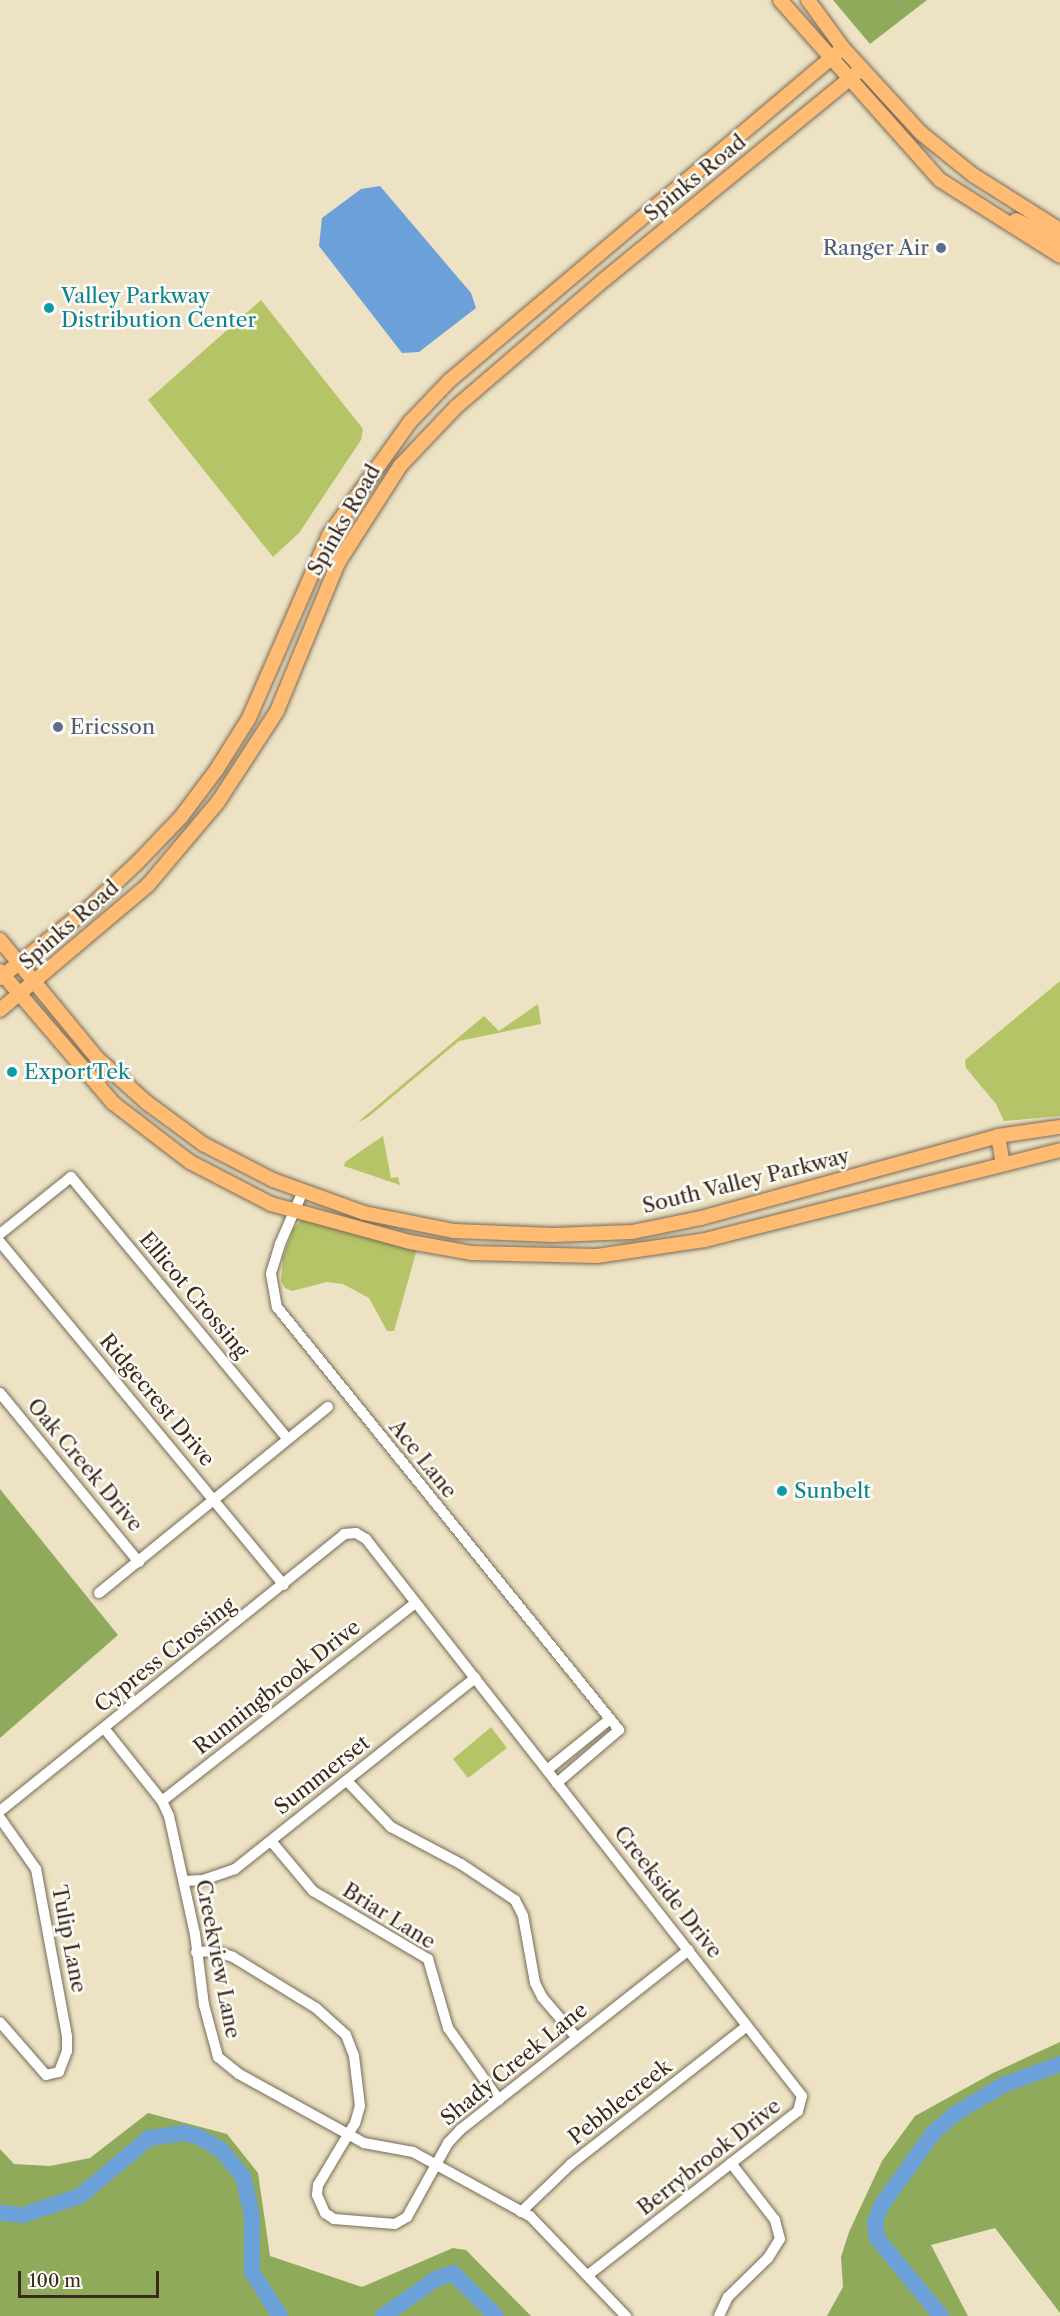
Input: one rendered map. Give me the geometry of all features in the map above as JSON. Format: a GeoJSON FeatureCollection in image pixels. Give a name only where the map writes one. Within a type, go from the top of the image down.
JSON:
{"type":"FeatureCollection","features":[{"type":"Feature","properties":{"kind":"main road"},"geometry":{"type":"LineString","coordinates":[[780,0],[830,60],[940,180],[1006,224],[1060,256]]}},
{"type":"Feature","properties":{"kind":"main road"},"geometry":{"type":"LineString","coordinates":[[808,0],[861,69],[940,149],[1000,193],[1060,230]]}},
{"type":"Feature","properties":{"kind":"main road","name":"Spinks Road"},"geometry":{"type":"LineString","coordinates":[[1,975],[20,964],[89,908],[181,817],[249,718],[329,535],[385,455],[449,381],[843,48]]}},
{"type":"Feature","properties":{"kind":"main road","name":"Spinks Road"},"geometry":{"type":"LineString","coordinates":[[0,1010],[148,885],[211,811],[277,711],[338,563],[400,466],[456,407],[861,69]]}},
{"type":"Feature","properties":{"kind":"main road"},"geometry":{"type":"LineString","coordinates":[[1006,224],[1016,220],[1060,241]]}},
{"type":"Feature","properties":{"kind":"main road"},"geometry":{"type":"LineString","coordinates":[[385,455],[400,466]]}},
{"type":"Feature","properties":{"kind":"main road"},"geometry":{"type":"LineString","coordinates":[[289,624],[310,633]]}},
{"type":"Feature","properties":{"kind":"main road","name":"South Valley Parkway"},"geometry":{"type":"LineString","coordinates":[[0,940],[97,1058],[146,1102],[203,1144],[303,1191],[364,1213],[454,1231],[553,1235],[632,1232],[701,1218],[998,1136],[1060,1127]]}},
{"type":"Feature","properties":{"kind":"main road","name":"South Valley Parkway"},"geometry":{"type":"LineString","coordinates":[[1,975],[82,1071],[150,1133],[237,1188],[295,1210],[410,1242],[471,1253],[554,1257],[597,1256],[705,1240],[1060,1150]]}},
{"type":"Feature","properties":{"kind":"main road"},"geometry":{"type":"LineString","coordinates":[[998,1136],[1003,1164]]}},
{"type":"Feature","properties":{"kind":"main road"},"geometry":{"type":"LineString","coordinates":[[553,1235],[554,1257]]}},
{"type":"Feature","properties":{"kind":"street","name":"Ellicot Crossing"},"geometry":{"type":"LineString","coordinates":[[0,1234],[71,1177],[288,1439]]}},
{"type":"Feature","properties":{"kind":"street","name":"Ace Lane"},"geometry":{"type":"LineString","coordinates":[[303,1191],[271,1274],[277,1307],[619,1730],[557,1783]]}},
{"type":"Feature","properties":{"kind":"street","name":"Ridgecrest Drive"},"geometry":{"type":"LineString","coordinates":[[0,1242],[284,1585]]}},
{"type":"Feature","properties":{"kind":"street","name":"Oak Creek Drive"},"geometry":{"type":"LineString","coordinates":[[0,1393],[139,1562]]}},
{"type":"Feature","properties":{"kind":"street"},"geometry":{"type":"LineString","coordinates":[[99,1593],[328,1407]]}},
{"type":"Feature","properties":{"kind":"street","name":"Cypress Crossing"},"geometry":{"type":"LineString","coordinates":[[0,1811],[284,1585],[344,1534],[356,1533]]}},
{"type":"Feature","properties":{"kind":"street","name":"Creekside Drive"},"geometry":{"type":"LineString","coordinates":[[356,1533],[366,1539],[689,1950],[746,2027]]}},
{"type":"Feature","properties":{"kind":"street","name":"Runningbrook Drive"},"geometry":{"type":"LineString","coordinates":[[162,1802],[415,1603]]}},
{"type":"Feature","properties":{"kind":"street","name":"Summerset"},"geometry":{"type":"LineString","coordinates":[[184,1881],[203,1880],[235,1869],[475,1678]]}},
{"type":"Feature","properties":{"kind":"street"},"geometry":{"type":"LineString","coordinates":[[547,1770],[610,1719]]}},
{"type":"Feature","properties":{"kind":"street","name":"Creekview Lane"},"geometry":{"type":"LineString","coordinates":[[104,1728],[162,1802],[184,1881],[207,2023],[218,2057],[239,2074],[347,2133],[374,2146],[413,2152],[437,2163],[521,2212],[588,2275],[627,2316]]}},
{"type":"Feature","properties":{"kind":"street"},"geometry":{"type":"LineString","coordinates":[[347,1781],[391,1827],[462,1864],[515,1900],[523,1916],[535,1983],[542,1997],[576,2037]]}},
{"type":"Feature","properties":{"kind":"street","name":"Tulip Lane"},"geometry":{"type":"LineString","coordinates":[[0,1818],[33,1863],[46,1918],[67,2037],[64,2065],[46,2075],[34,2065],[0,2022]]}},
{"type":"Feature","properties":{"kind":"street","name":"Briar Lane"},"geometry":{"type":"LineString","coordinates":[[271,1841],[313,1890],[428,1959],[435,1975],[442,2016],[451,2034],[499,2100]]}},
{"type":"Feature","properties":{"kind":"street","name":"Shady Creek Lane"},"geometry":{"type":"LineString","coordinates":[[196,1952],[215,1951],[233,1957],[316,2008],[346,2035],[354,2056],[360,2106],[317,2195],[325,2213],[334,2219],[402,2222],[459,2130],[689,1950]]}},
{"type":"Feature","properties":{"kind":"street","name":"Berrybrook Drive"},"geometry":{"type":"LineString","coordinates":[[588,2275],[801,2107],[802,2096],[746,2027]]}},
{"type":"Feature","properties":{"kind":"street","name":"Pebblecreek"},"geometry":{"type":"LineString","coordinates":[[521,2212],[571,2164],[746,2027]]}},
{"type":"Feature","properties":{"kind":"street"},"geometry":{"type":"LineString","coordinates":[[719,2316],[728,2297],[768,2258],[780,2239],[775,2220],[730,2163]]}},
{"type":"Feature","properties":{"kind":"green space"},"geometry":{"type":"Polygon","coordinates":[[[833,0],[927,0],[870,44],[833,0]]]}},
{"type":"Feature","properties":{"kind":"green space"},"geometry":{"type":"Polygon","coordinates":[[[261,300],[363,429],[361,440],[299,533],[273,557],[148,400],[261,300]]]}},
{"type":"Feature","properties":{"kind":"green space"},"geometry":{"type":"Polygon","coordinates":[[[1060,981],[1060,1116],[1004,1121],[996,1104],[966,1068],[965,1060],[1060,981]]]}},
{"type":"Feature","properties":{"kind":"green space"},"geometry":{"type":"Polygon","coordinates":[[[538,1004],[541,1024],[459,1041],[367,1118],[358,1122],[484,1016],[499,1031],[538,1004]]]}},
{"type":"Feature","properties":{"kind":"green space"},"geometry":{"type":"Polygon","coordinates":[[[383,1136],[391,1178],[398,1177],[400,1185],[344,1166],[345,1162],[383,1136]]]}},
{"type":"Feature","properties":{"kind":"green space"},"geometry":{"type":"Polygon","coordinates":[[[302,1219],[417,1249],[394,1331],[387,1331],[369,1298],[343,1284],[327,1282],[292,1291],[285,1288],[281,1281],[283,1257],[293,1230],[302,1219]]]}},
{"type":"Feature","properties":{"kind":"green space"},"geometry":{"type":"Polygon","coordinates":[[[0,1489],[118,1635],[0,1738],[0,1489]]]}},
{"type":"Feature","properties":{"kind":"green space"},"geometry":{"type":"Polygon","coordinates":[[[491,1727],[507,1748],[468,1778],[453,1759],[491,1727]]]}},
{"type":"Feature","properties":{"kind":"green space"},"geometry":{"type":"Polygon","coordinates":[[[1060,2042],[1060,2313],[995,2228],[931,2245],[968,2316],[827,2316],[843,2287],[841,2257],[849,2232],[882,2161],[915,2116],[993,2073],[1060,2042]]]}},
{"type":"Feature","properties":{"kind":"green space"},"geometry":{"type":"Polygon","coordinates":[[[148,2113],[227,2134],[258,2173],[270,2256],[362,2287],[453,2248],[466,2250],[531,2316],[0,2316],[0,2149],[14,2164],[50,2166],[90,2158],[148,2113]]]}},
{"type":"Feature","properties":{"kind":"water"},"geometry":{"type":"Polygon","coordinates":[[[380,186],[471,293],[476,308],[419,352],[402,353],[319,246],[322,218],[361,189],[380,186]]]}},
{"type":"Feature","properties":{"kind":"waterway"},"geometry":{"type":"LineString","coordinates":[[941,2316],[877,2238],[875,2222],[881,2206],[933,2133],[956,2113],[1003,2085],[1060,2064]]}},
{"type":"Feature","properties":{"kind":"waterway"},"geometry":{"type":"LineString","coordinates":[[0,2213],[23,2215],[80,2196],[149,2138],[184,2133],[199,2137],[220,2149],[243,2176],[252,2216],[252,2272],[280,2316]]}},
{"type":"Feature","properties":{"kind":"waterway"},"geometry":{"type":"LineString","coordinates":[[383,2316],[436,2279],[453,2273],[496,2316]]}},
{"type":"Feature","properties":{"kind":"place","name":"Ranger Air"},"geometry":{"type":"Point","coordinates":[941,248]}},
{"type":"Feature","properties":{"kind":"place","name":"Valley Parkway Distribution Center"},"geometry":{"type":"Point","coordinates":[49,308]}},
{"type":"Feature","properties":{"kind":"place","name":"Ericsson"},"geometry":{"type":"Point","coordinates":[58,727]}},
{"type":"Feature","properties":{"kind":"place","name":"ExportTek"},"geometry":{"type":"Point","coordinates":[12,1072]}},
{"type":"Feature","properties":{"kind":"place","name":"Sunbelt"},"geometry":{"type":"Point","coordinates":[782,1491]}}]}
